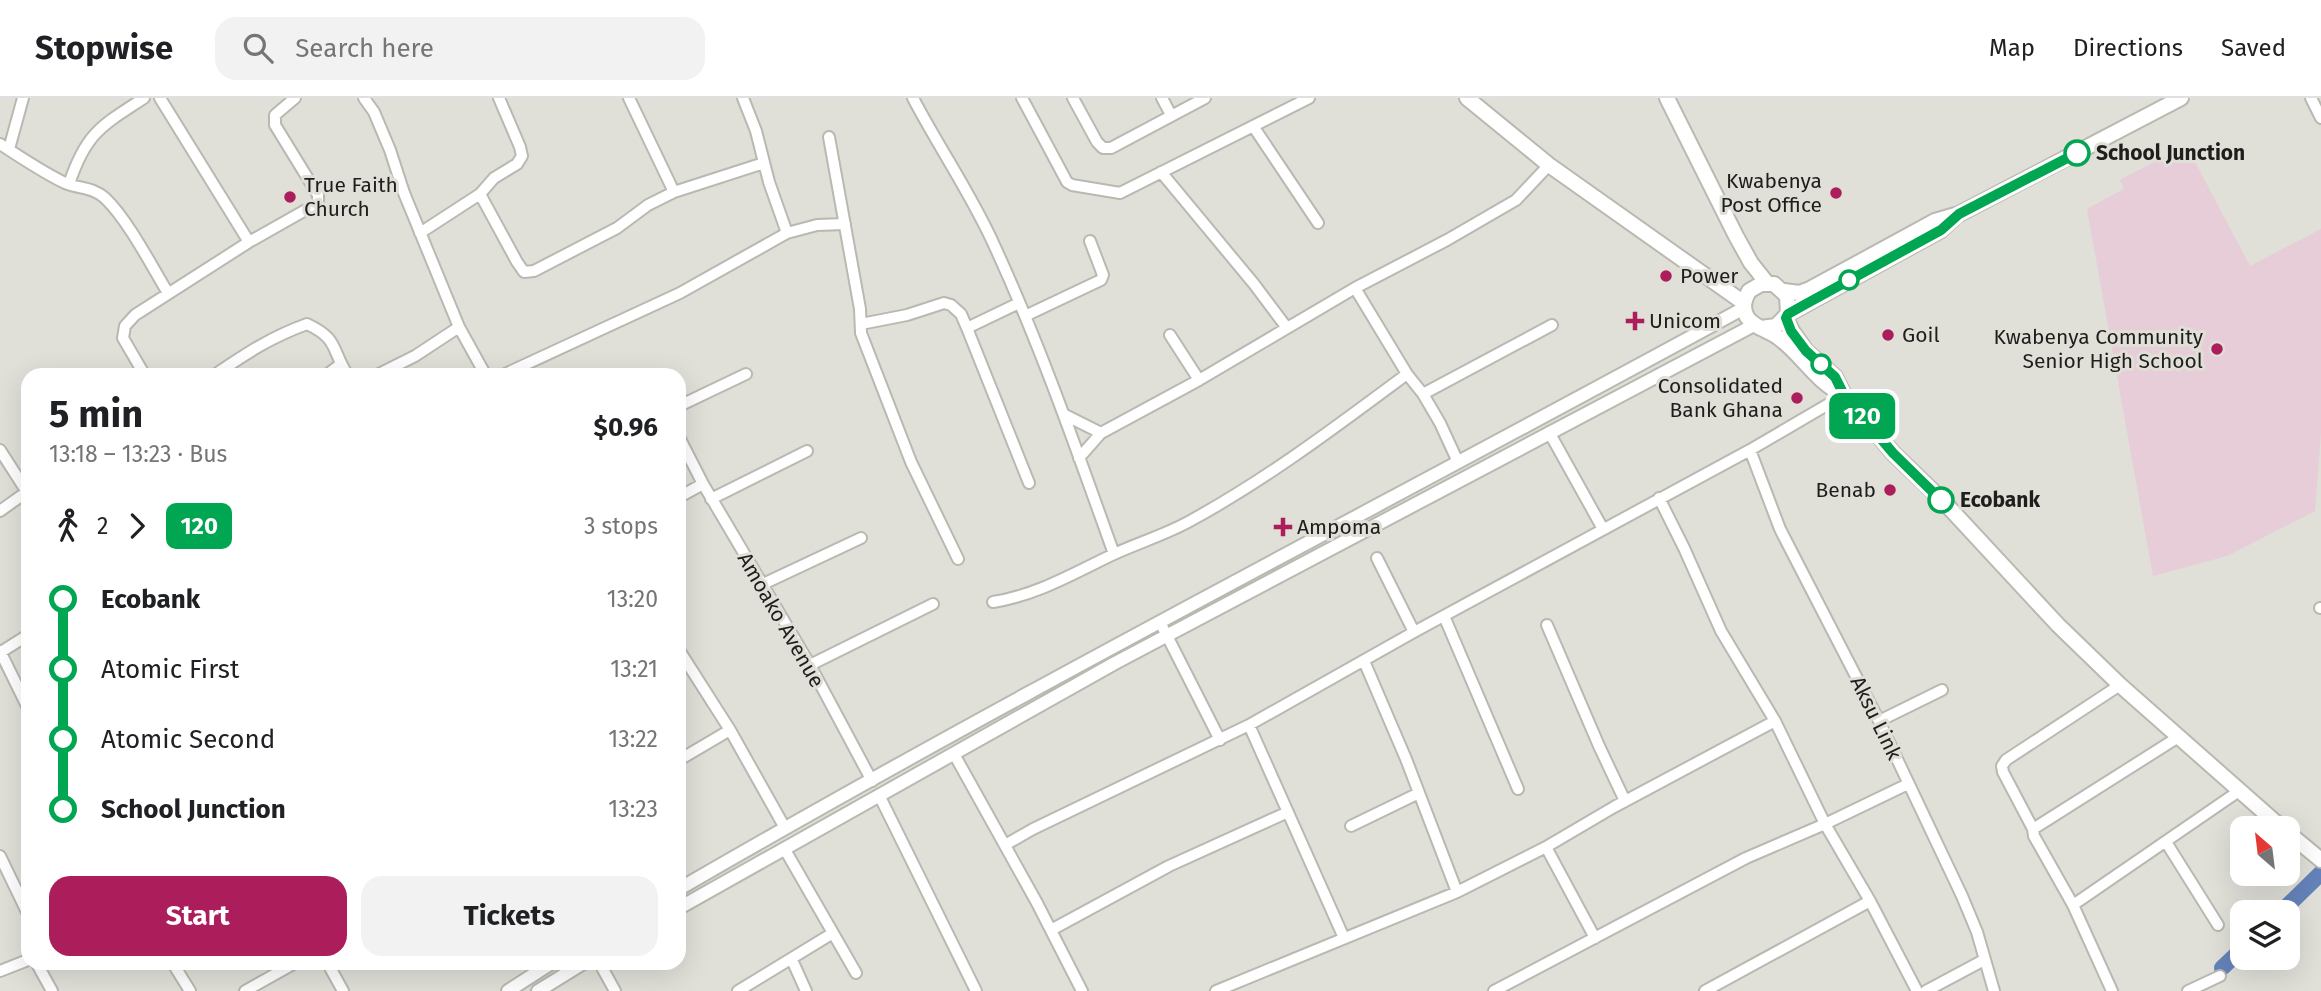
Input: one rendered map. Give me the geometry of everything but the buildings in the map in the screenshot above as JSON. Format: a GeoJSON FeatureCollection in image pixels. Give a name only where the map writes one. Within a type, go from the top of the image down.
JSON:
{"type":"FeatureCollection","features":[{"type":"Feature","properties":{"kind":"main road"},"geometry":{"type":"LineString","coordinates":[[1467,98],[1549,165],[1744,305],[1748,318],[1781,339],[1826,385],[1844,395]]}},
{"type":"Feature","properties":{"kind":"main road"},"geometry":{"type":"LineString","coordinates":[[1667,98],[1751,263],[1768,283],[1784,291],[1804,292],[1935,221],[1959,214],[2180,98]]}},
{"type":"Feature","properties":{"kind":"main road"},"geometry":{"type":"LineString","coordinates":[[1758,326],[1776,326],[1787,316],[1941,230],[1959,214]]}},
{"type":"Feature","properties":{"kind":"main road"},"geometry":{"type":"LineString","coordinates":[[1744,305],[1752,288],[1768,283]]}},
{"type":"Feature","properties":{"kind":"main road"},"geometry":{"type":"LineString","coordinates":[[1784,291],[1789,302],[1787,316],[1791,331],[1806,351],[1835,377],[1844,395],[1893,453],[2058,625],[2120,685],[2268,816]]}},
{"type":"Feature","properties":{"kind":"main road"},"geometry":{"type":"LineString","coordinates":[[2300,843],[2321,860]]}},
{"type":"Feature","properties":{"kind":"street"},"geometry":{"type":"LineString","coordinates":[[23,98],[4,147],[37,168],[69,184],[93,190],[105,198],[168,293]]}},
{"type":"Feature","properties":{"kind":"street"},"geometry":{"type":"LineString","coordinates":[[69,184],[80,154],[92,136],[145,98]]}},
{"type":"Feature","properties":{"kind":"street"},"geometry":{"type":"LineString","coordinates":[[160,98],[248,242]]}},
{"type":"Feature","properties":{"kind":"street"},"geometry":{"type":"LineString","coordinates":[[141,368],[123,338],[125,326],[135,315],[248,242],[318,203],[318,195],[275,125],[275,115],[295,98]]}},
{"type":"Feature","properties":{"kind":"street"},"geometry":{"type":"LineString","coordinates":[[364,98],[374,112],[385,137],[458,327],[482,368]]}},
{"type":"Feature","properties":{"kind":"street"},"geometry":{"type":"LineString","coordinates":[[420,233],[480,194],[494,178],[517,164],[522,156],[519,142],[499,98]]}},
{"type":"Feature","properties":{"kind":"street"},"geometry":{"type":"LineString","coordinates":[[629,98],[674,191]]}},
{"type":"Feature","properties":{"kind":"street"},"geometry":{"type":"LineString","coordinates":[[743,98],[788,233]]}},
{"type":"Feature","properties":{"kind":"street"},"geometry":{"type":"LineString","coordinates":[[913,98],[995,246],[1065,415],[1114,554]]}},
{"type":"Feature","properties":{"kind":"street"},"geometry":{"type":"LineString","coordinates":[[1022,98],[1067,182],[1120,193],[1309,98]]}},
{"type":"Feature","properties":{"kind":"street"},"geometry":{"type":"LineString","coordinates":[[1073,98],[1097,142],[1103,148],[1111,149],[1205,98]]}},
{"type":"Feature","properties":{"kind":"street"},"geometry":{"type":"LineString","coordinates":[[1162,98],[1171,115]]}},
{"type":"Feature","properties":{"kind":"street"},"geometry":{"type":"LineString","coordinates":[[2311,98],[2321,118]]}},
{"type":"Feature","properties":{"kind":"street"},"geometry":{"type":"LineString","coordinates":[[1253,127],[1318,223]]}},
{"type":"Feature","properties":{"kind":"street"},"geometry":{"type":"LineString","coordinates":[[829,137],[861,333],[911,462],[958,559]]}},
{"type":"Feature","properties":{"kind":"street"},"geometry":{"type":"LineString","coordinates":[[480,194],[524,272],[534,271],[617,228],[674,191],[764,163]]}},
{"type":"Feature","properties":{"kind":"street"},"geometry":{"type":"LineString","coordinates":[[1079,458],[1101,433],[1516,200],[1549,165]]}},
{"type":"Feature","properties":{"kind":"street"},"geometry":{"type":"LineString","coordinates":[[1161,172],[1287,328]]}},
{"type":"Feature","properties":{"kind":"street"},"geometry":{"type":"LineString","coordinates":[[518,368],[680,293],[788,233],[817,225],[845,224]]}},
{"type":"Feature","properties":{"kind":"street"},"geometry":{"type":"LineString","coordinates":[[1025,316],[1101,280],[1101,268],[1090,241]]}},
{"type":"Feature","properties":{"kind":"street"},"geometry":{"type":"LineString","coordinates":[[1355,288],[1407,374],[1423,394],[1458,462]]}},
{"type":"Feature","properties":{"kind":"street"},"geometry":{"type":"LineString","coordinates":[[861,324],[907,315],[944,303],[951,305],[961,314],[1029,483]]}},
{"type":"Feature","properties":{"kind":"street"},"geometry":{"type":"LineString","coordinates":[[967,328],[1019,303]]}},
{"type":"Feature","properties":{"kind":"street"},"geometry":{"type":"LineString","coordinates":[[686,885],[1160,622],[1744,305]]}},
{"type":"Feature","properties":{"kind":"street"},"geometry":{"type":"LineString","coordinates":[[225,368],[266,341],[307,324],[332,341],[344,368]]}},
{"type":"Feature","properties":{"kind":"street"},"geometry":{"type":"LineString","coordinates":[[1423,394],[1552,325]]}},
{"type":"Feature","properties":{"kind":"street"},"geometry":{"type":"LineString","coordinates":[[686,904],[1167,635],[1549,432],[1758,326]]}},
{"type":"Feature","properties":{"kind":"street"},"geometry":{"type":"LineString","coordinates":[[391,368],[415,356],[458,327]]}},
{"type":"Feature","properties":{"kind":"street"},"geometry":{"type":"LineString","coordinates":[[1170,335],[1199,380]]}},
{"type":"Feature","properties":{"kind":"street"},"geometry":{"type":"LineString","coordinates":[[686,403],[746,374]]}},
{"type":"Feature","properties":{"kind":"street"},"geometry":{"type":"LineString","coordinates":[[993,602],[1047,588],[1114,554],[1187,523],[1249,488],[1407,374]]}},
{"type":"Feature","properties":{"kind":"street"},"geometry":{"type":"LineString","coordinates":[[1005,845],[1249,725],[1414,632],[1750,450],[1844,395]]}},
{"type":"Feature","properties":{"kind":"street"},"geometry":{"type":"LineString","coordinates":[[1065,415],[1101,433]]}},
{"type":"Feature","properties":{"kind":"street"},"geometry":{"type":"LineString","coordinates":[[1549,432],[1603,529]]}},
{"type":"Feature","properties":{"kind":"street"},"geometry":{"type":"LineString","coordinates":[[0,450],[21,483]]}},
{"type":"Feature","properties":{"kind":"street","name":"Aksu Link"},"geometry":{"type":"LineString","coordinates":[[1750,450],[1780,529],[1879,721],[1968,908],[1994,991]]}},
{"type":"Feature","properties":{"kind":"street","name":"Amoako Avenue"},"geometry":{"type":"LineString","coordinates":[[686,451],[761,586],[810,665],[872,780]]}},
{"type":"Feature","properties":{"kind":"street"},"geometry":{"type":"LineString","coordinates":[[711,499],[807,451]]}},
{"type":"Feature","properties":{"kind":"street"},"geometry":{"type":"LineString","coordinates":[[686,493],[703,484]]}},
{"type":"Feature","properties":{"kind":"street"},"geometry":{"type":"LineString","coordinates":[[0,512],[21,496]]}},
{"type":"Feature","properties":{"kind":"street"},"geometry":{"type":"LineString","coordinates":[[1659,498],[1721,631],[1775,721],[1825,824],[1870,901],[1917,991]]}},
{"type":"Feature","properties":{"kind":"street"},"geometry":{"type":"LineString","coordinates":[[761,586],[861,538]]}},
{"type":"Feature","properties":{"kind":"street"},"geometry":{"type":"LineString","coordinates":[[1377,558],[1414,632]]}},
{"type":"Feature","properties":{"kind":"street"},"geometry":{"type":"LineString","coordinates":[[810,665],[933,604]]}},
{"type":"Feature","properties":{"kind":"street"},"geometry":{"type":"LineString","coordinates":[[1444,616],[1518,789]]}},
{"type":"Feature","properties":{"kind":"street"},"geometry":{"type":"LineString","coordinates":[[1160,622],[1220,740]]}},
{"type":"Feature","properties":{"kind":"street"},"geometry":{"type":"LineString","coordinates":[[1547,625],[1625,801]]}},
{"type":"Feature","properties":{"kind":"street"},"geometry":{"type":"LineString","coordinates":[[21,639],[0,651],[21,694]]}},
{"type":"Feature","properties":{"kind":"street"},"geometry":{"type":"LineString","coordinates":[[686,661],[730,730],[785,828]]}},
{"type":"Feature","properties":{"kind":"street"},"geometry":{"type":"LineString","coordinates":[[1364,661],[1457,892]]}},
{"type":"Feature","properties":{"kind":"street"},"geometry":{"type":"LineString","coordinates":[[2112,991],[2073,905],[2034,836],[2002,766],[2007,760],[2120,685]]}},
{"type":"Feature","properties":{"kind":"street"},"geometry":{"type":"LineString","coordinates":[[1879,721],[1942,690]]}},
{"type":"Feature","properties":{"kind":"street"},"geometry":{"type":"LineString","coordinates":[[1216,991],[1457,892],[1546,847],[1625,801],[1775,721]]}},
{"type":"Feature","properties":{"kind":"street"},"geometry":{"type":"LineString","coordinates":[[1249,725],[1344,938]]}},
{"type":"Feature","properties":{"kind":"street"},"geometry":{"type":"LineString","coordinates":[[686,756],[730,730]]}},
{"type":"Feature","properties":{"kind":"street"},"geometry":{"type":"LineString","coordinates":[[2033,829],[2180,736]]}},
{"type":"Feature","properties":{"kind":"street"},"geometry":{"type":"LineString","coordinates":[[954,754],[1082,991]]}},
{"type":"Feature","properties":{"kind":"street"},"geometry":{"type":"LineString","coordinates":[[1494,991],[1746,858],[1908,784]]}},
{"type":"Feature","properties":{"kind":"street"},"geometry":{"type":"LineString","coordinates":[[2073,905],[2239,791]]}},
{"type":"Feature","properties":{"kind":"street"},"geometry":{"type":"LineString","coordinates":[[1351,826],[1419,793]]}},
{"type":"Feature","properties":{"kind":"street"},"geometry":{"type":"LineString","coordinates":[[879,795],[976,991]]}},
{"type":"Feature","properties":{"kind":"street"},"geometry":{"type":"LineString","coordinates":[[1051,930],[1168,866],[1288,812]]}},
{"type":"Feature","properties":{"kind":"street"},"geometry":{"type":"LineString","coordinates":[[2166,842],[2218,925]]}},
{"type":"Feature","properties":{"kind":"street"},"geometry":{"type":"LineString","coordinates":[[1546,847],[1595,938]]}},
{"type":"Feature","properties":{"kind":"street"},"geometry":{"type":"LineString","coordinates":[[784,848],[856,973]]}},
{"type":"Feature","properties":{"kind":"street"},"geometry":{"type":"LineString","coordinates":[[0,856],[21,900]]}},
{"type":"Feature","properties":{"kind":"street"},"geometry":{"type":"LineString","coordinates":[[1705,991],[1870,901]]}},
{"type":"Feature","properties":{"kind":"street"},"geometry":{"type":"LineString","coordinates":[[738,991],[833,933]]}},
{"type":"Feature","properties":{"kind":"street"},"geometry":{"type":"LineString","coordinates":[[792,960],[806,991]]}},
{"type":"Feature","properties":{"kind":"street"},"geometry":{"type":"LineString","coordinates":[[1926,991],[1984,960]]}},
{"type":"Feature","properties":{"kind":"street"},"geometry":{"type":"LineString","coordinates":[[0,971],[21,963]]}},
{"type":"Feature","properties":{"kind":"street"},"geometry":{"type":"LineString","coordinates":[[40,970],[52,991]]}},
{"type":"Feature","properties":{"kind":"street"},"geometry":{"type":"LineString","coordinates":[[177,970],[190,991]]}},
{"type":"Feature","properties":{"kind":"street"},"geometry":{"type":"LineString","coordinates":[[245,991],[283,970]]}},
{"type":"Feature","properties":{"kind":"street"},"geometry":{"type":"LineString","coordinates":[[331,970],[343,991]]}},
{"type":"Feature","properties":{"kind":"street"},"geometry":{"type":"LineString","coordinates":[[508,991],[540,970]]}},
{"type":"Feature","properties":{"kind":"street"},"geometry":{"type":"LineString","coordinates":[[538,991],[572,970]]}},
{"type":"Feature","properties":{"kind":"street"},"geometry":{"type":"LineString","coordinates":[[603,970],[615,991]]}},
{"type":"Feature","properties":{"kind":"street"},"geometry":{"type":"LineString","coordinates":[[2188,991],[2221,976]]}},
{"type":"Feature","properties":{"kind":"street"},"geometry":{"type":"LineString","coordinates":[[1244,979],[1249,991]]}},
{"type":"Feature","properties":{"kind":"shaded area","name":"Kwabenya Community Senior High School"},"geometry":{"type":"Polygon","coordinates":[[[2186,145],[2250,266],[2321,229],[2321,431],[2315,511],[2227,556],[2153,576],[2087,209],[2124,189],[2120,180],[2186,145]]]}},
{"type":"Feature","properties":{"kind":"waterway"},"geometry":{"type":"LineString","coordinates":[[2293,900],[2321,873]]}},
{"type":"Feature","properties":{"kind":"waterway"},"geometry":{"type":"LineString","coordinates":[[2222,968],[2230,960]]}},
{"type":"Feature","properties":{"kind":"bus line","name":"120"},"geometry":{"type":"LineString","coordinates":[[1941,500],[1893,453],[1844,395],[1835,377],[1806,351],[1791,331],[1786,318],[1788,314],[1941,230],[1959,214],[2077,153]]}},
{"type":"Feature","properties":{"kind":"place","name":"School Junction"},"geometry":{"type":"Point","coordinates":[2077,153]}},
{"type":"Feature","properties":{"kind":"place","name":"Kwabenya Post Office"},"geometry":{"type":"Point","coordinates":[1836,193]}},
{"type":"Feature","properties":{"kind":"place","name":"True Faith Church"},"geometry":{"type":"Point","coordinates":[290,197]}},
{"type":"Feature","properties":{"kind":"place","name":"Power"},"geometry":{"type":"Point","coordinates":[1666,276]}},
{"type":"Feature","properties":{"kind":"place","name":"Unicom"},"geometry":{"type":"Point","coordinates":[1635,321]}},
{"type":"Feature","properties":{"kind":"place","name":"Goil"},"geometry":{"type":"Point","coordinates":[1888,335]}},
{"type":"Feature","properties":{"kind":"place","name":"Kwabenya Community Senior High School"},"geometry":{"type":"Point","coordinates":[2217,349]}},
{"type":"Feature","properties":{"kind":"place","name":"Consolidated Bank Ghana"},"geometry":{"type":"Point","coordinates":[1797,398]}},
{"type":"Feature","properties":{"kind":"place","name":"Benab"},"geometry":{"type":"Point","coordinates":[1890,490]}},
{"type":"Feature","properties":{"kind":"place","name":"Ecobank"},"geometry":{"type":"Point","coordinates":[1941,500]}},
{"type":"Feature","properties":{"kind":"place","name":"Ampoma"},"geometry":{"type":"Point","coordinates":[1283,527]}}]}
